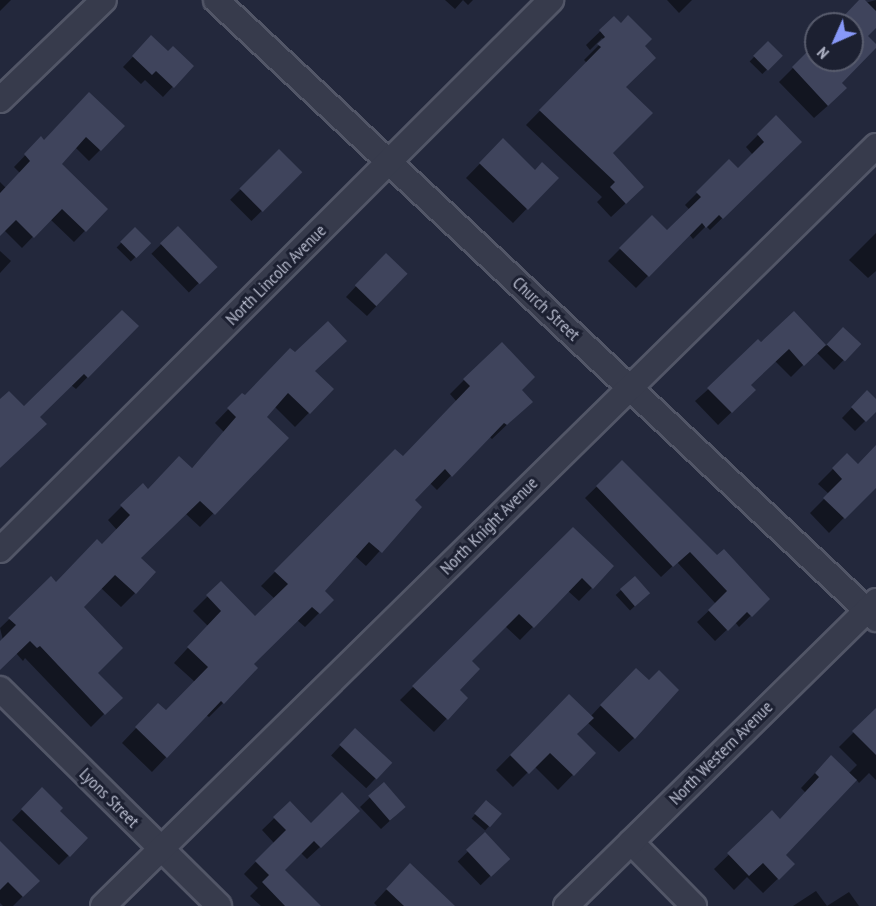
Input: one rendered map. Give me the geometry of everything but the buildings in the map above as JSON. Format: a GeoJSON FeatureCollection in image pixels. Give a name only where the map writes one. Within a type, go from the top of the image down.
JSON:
{"type":"FeatureCollection","features":[{"type":"Feature","properties":{"kind":"street"},"geometry":{"type":"LineString","coordinates":[[0,100],[104,0]]}},
{"type":"Feature","properties":{"kind":"street","name":"Church Street"},"geometry":{"type":"LineString","coordinates":[[216,0],[630,388],[873,610]]}},
{"type":"Feature","properties":{"kind":"street","name":"North Lincoln Avenue"},"geometry":{"type":"LineString","coordinates":[[0,550],[551,0]]}},
{"type":"Feature","properties":{"kind":"street","name":"North Knight Avenue"},"geometry":{"type":"LineString","coordinates":[[103,906],[876,146]]}},
{"type":"Feature","properties":{"kind":"street","name":"North Western Avenue"},"geometry":{"type":"LineString","coordinates":[[566,906],[873,610]]}},
{"type":"Feature","properties":{"kind":"street","name":"Lyons Street"},"geometry":{"type":"LineString","coordinates":[[0,689],[219,906]]}},
{"type":"Feature","properties":{"kind":"street"},"geometry":{"type":"LineString","coordinates":[[632,842],[694,906]]}}]}
